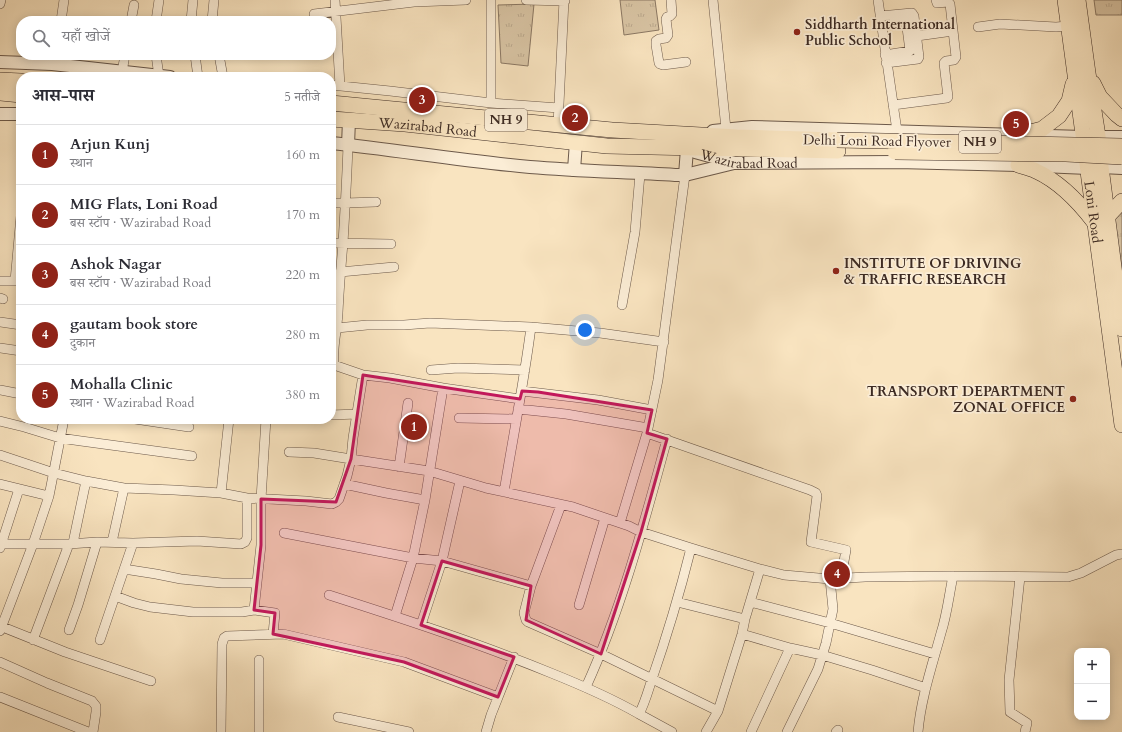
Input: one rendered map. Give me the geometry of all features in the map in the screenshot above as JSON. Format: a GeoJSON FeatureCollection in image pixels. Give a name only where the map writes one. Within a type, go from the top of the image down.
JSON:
{"type":"FeatureCollection","features":[{"type":"Feature","properties":{"kind":"highway","name":"Loni Road"},"geometry":{"type":"LineString","coordinates":[[1065,0],[1068,26],[1098,136],[1094,168]]}},
{"type":"Feature","properties":{"kind":"highway","name":"Loni Road"},"geometry":{"type":"LineString","coordinates":[[1078,0],[1083,137],[1094,168],[1120,395],[1122,425]]}},
{"type":"Feature","properties":{"kind":"highway"},"geometry":{"type":"LineString","coordinates":[[1023,134],[1042,130],[1059,116],[1069,101],[1081,74],[1100,97],[1122,119]]}},
{"type":"Feature","properties":{"kind":"highway"},"geometry":{"type":"LineString","coordinates":[[0,80],[16,81]]}},
{"type":"Feature","properties":{"kind":"highway"},"geometry":{"type":"LineString","coordinates":[[0,93],[16,95]]}},
{"type":"Feature","properties":{"kind":"highway","name":"Wazirabad Road"},"geometry":{"type":"LineString","coordinates":[[336,104],[612,130],[682,143]]}},
{"type":"Feature","properties":{"kind":"highway","name":"Wazirabad Road"},"geometry":{"type":"LineString","coordinates":[[336,119],[405,124],[607,146],[682,143]]}},
{"type":"Feature","properties":{"kind":"highway","name":"Delhi Loni Road Flyover"},"geometry":{"type":"LineString","coordinates":[[734,144],[845,140],[1122,146]]}},
{"type":"Feature","properties":{"kind":"highway","name":"Delhi Loni Road Flyover"},"geometry":{"type":"LineString","coordinates":[[682,143],[1066,154],[1122,157]]}},
{"type":"Feature","properties":{"kind":"highway"},"geometry":{"type":"LineString","coordinates":[[1018,165],[1036,171],[1065,190],[1101,221],[1122,201]]}},
{"type":"Feature","properties":{"kind":"highway","name":"Loni Road"},"geometry":{"type":"LineString","coordinates":[[1101,221],[1122,329]]}},
{"type":"Feature","properties":{"kind":"street"},"geometry":{"type":"LineString","coordinates":[[0,4],[1,0]]}},
{"type":"Feature","properties":{"kind":"street"},"geometry":{"type":"LineString","coordinates":[[62,16],[64,0]]}},
{"type":"Feature","properties":{"kind":"street"},"geometry":{"type":"LineString","coordinates":[[157,16],[160,0]]}},
{"type":"Feature","properties":{"kind":"street"},"geometry":{"type":"LineString","coordinates":[[191,16],[193,0]]}},
{"type":"Feature","properties":{"kind":"street"},"geometry":{"type":"LineString","coordinates":[[212,16],[214,0]]}},
{"type":"Feature","properties":{"kind":"street"},"geometry":{"type":"LineString","coordinates":[[335,0],[335,16]]}},
{"type":"Feature","properties":{"kind":"street"},"geometry":{"type":"LineString","coordinates":[[314,14],[335,12],[369,4],[466,0]]}},
{"type":"Feature","properties":{"kind":"street"},"geometry":{"type":"LineString","coordinates":[[491,0],[491,103]]}},
{"type":"Feature","properties":{"kind":"street"},"geometry":{"type":"LineString","coordinates":[[526,0],[564,1],[558,125]]}},
{"type":"Feature","properties":{"kind":"street"},"geometry":{"type":"LineString","coordinates":[[671,0],[672,14],[666,19],[668,35],[666,38],[656,41],[659,63],[663,65],[686,62]]}},
{"type":"Feature","properties":{"kind":"street"},"geometry":{"type":"LineString","coordinates":[[336,143],[410,154],[512,165],[640,174],[686,174],[734,144],[713,0]]}},
{"type":"Feature","properties":{"kind":"street"},"geometry":{"type":"LineString","coordinates":[[878,0],[897,131]]}},
{"type":"Feature","properties":{"kind":"street"},"geometry":{"type":"LineString","coordinates":[[893,105],[948,97],[944,63],[946,61],[956,59],[950,4],[948,2],[937,4],[936,0]]}},
{"type":"Feature","properties":{"kind":"street"},"geometry":{"type":"LineString","coordinates":[[132,16],[134,5]]}},
{"type":"Feature","properties":{"kind":"street"},"geometry":{"type":"LineString","coordinates":[[880,19],[912,13],[914,16],[918,59],[886,59]]}},
{"type":"Feature","properties":{"kind":"street"},"geometry":{"type":"LineString","coordinates":[[880,19],[906,20],[910,51],[886,59]]}},
{"type":"Feature","properties":{"kind":"street"},"geometry":{"type":"LineString","coordinates":[[978,27],[1000,24],[1056,27],[1068,26]]}},
{"type":"Feature","properties":{"kind":"street"},"geometry":{"type":"LineString","coordinates":[[917,36],[953,31]]}},
{"type":"Feature","properties":{"kind":"street"},"geometry":{"type":"LineString","coordinates":[[0,62],[53,60],[122,72],[124,60]]}},
{"type":"Feature","properties":{"kind":"street"},"geometry":{"type":"LineString","coordinates":[[158,60],[162,72]]}},
{"type":"Feature","properties":{"kind":"street"},"geometry":{"type":"LineString","coordinates":[[196,60],[197,72]]}},
{"type":"Feature","properties":{"kind":"street"},"geometry":{"type":"LineString","coordinates":[[221,60],[222,72]]}},
{"type":"Feature","properties":{"kind":"street"},"geometry":{"type":"LineString","coordinates":[[335,60],[335,72]]}},
{"type":"Feature","properties":{"kind":"street"},"geometry":{"type":"LineString","coordinates":[[336,85],[491,103],[559,108]]}},
{"type":"Feature","properties":{"kind":"street"},"geometry":{"type":"LineString","coordinates":[[0,114],[16,114]]}},
{"type":"Feature","properties":{"kind":"street"},"geometry":{"type":"LineString","coordinates":[[336,291],[343,244],[349,120]]}},
{"type":"Feature","properties":{"kind":"street","name":"Wazirabad Road"},"geometry":{"type":"LineString","coordinates":[[734,144],[752,127],[1122,137]]}},
{"type":"Feature","properties":{"kind":"street"},"geometry":{"type":"LineString","coordinates":[[574,170],[576,142]]}},
{"type":"Feature","properties":{"kind":"street"},"geometry":{"type":"LineString","coordinates":[[620,523],[648,431],[658,380],[686,174],[682,143]]}},
{"type":"Feature","properties":{"kind":"street","name":"Wazirabad Road"},"geometry":{"type":"LineString","coordinates":[[682,143],[734,144],[898,162],[1122,168]]}},
{"type":"Feature","properties":{"kind":"street"},"geometry":{"type":"LineString","coordinates":[[622,305],[635,232],[640,174]]}},
{"type":"Feature","properties":{"kind":"street"},"geometry":{"type":"LineString","coordinates":[[336,202],[376,202]]}},
{"type":"Feature","properties":{"kind":"street"},"geometry":{"type":"LineString","coordinates":[[336,243],[391,244]]}},
{"type":"Feature","properties":{"kind":"street"},"geometry":{"type":"LineString","coordinates":[[340,272],[394,267]]}},
{"type":"Feature","properties":{"kind":"street"},"geometry":{"type":"LineString","coordinates":[[0,281],[16,281]]}},
{"type":"Feature","properties":{"kind":"street"},"geometry":{"type":"LineString","coordinates":[[336,312],[336,334]]}},
{"type":"Feature","properties":{"kind":"street"},"geometry":{"type":"LineString","coordinates":[[0,322],[16,324]]}},
{"type":"Feature","properties":{"kind":"street"},"geometry":{"type":"LineString","coordinates":[[337,328],[367,325],[430,323],[531,327],[600,333],[664,342]]}},
{"type":"Feature","properties":{"kind":"street"},"geometry":{"type":"LineString","coordinates":[[504,492],[531,327]]}},
{"type":"Feature","properties":{"kind":"street"},"geometry":{"type":"LineString","coordinates":[[0,348],[16,350]]}},
{"type":"Feature","properties":{"kind":"street"},"geometry":{"type":"LineString","coordinates":[[336,366],[363,374],[443,388],[591,399],[652,410]]}},
{"type":"Feature","properties":{"kind":"street"},"geometry":{"type":"LineString","coordinates":[[431,370],[458,368],[525,370]]}},
{"type":"Feature","properties":{"kind":"street"},"geometry":{"type":"LineString","coordinates":[[0,455],[54,473],[124,488],[174,490],[247,498],[332,504],[339,499],[351,459],[363,374]]}},
{"type":"Feature","properties":{"kind":"street"},"geometry":{"type":"LineString","coordinates":[[395,616],[412,558],[425,500],[443,388]]}},
{"type":"Feature","properties":{"kind":"street"},"geometry":{"type":"LineString","coordinates":[[0,390],[16,393]]}},
{"type":"Feature","properties":{"kind":"street"},"geometry":{"type":"LineString","coordinates":[[399,467],[408,403]]}},
{"type":"Feature","properties":{"kind":"street"},"geometry":{"type":"LineString","coordinates":[[518,409],[566,414],[648,431],[816,493],[817,496],[811,542],[846,550],[841,578]]}},
{"type":"Feature","properties":{"kind":"street"},"geometry":{"type":"LineString","coordinates":[[336,415],[357,414]]}},
{"type":"Feature","properties":{"kind":"street"},"geometry":{"type":"LineString","coordinates":[[459,418],[516,419]]}},
{"type":"Feature","properties":{"kind":"street"},"geometry":{"type":"LineString","coordinates":[[0,421],[60,438],[192,456]]}},
{"type":"Feature","properties":{"kind":"street"},"geometry":{"type":"LineString","coordinates":[[63,424],[50,496],[1,628],[65,652],[151,681]]}},
{"type":"Feature","properties":{"kind":"street"},"geometry":{"type":"LineString","coordinates":[[168,424],[189,427]]}},
{"type":"Feature","properties":{"kind":"street"},"geometry":{"type":"LineString","coordinates":[[221,494],[228,424]]}},
{"type":"Feature","properties":{"kind":"street"},"geometry":{"type":"LineString","coordinates":[[254,610],[261,545],[261,499],[266,424]]}},
{"type":"Feature","properties":{"kind":"street"},"geometry":{"type":"LineString","coordinates":[[586,688],[612,624],[642,532],[667,439]]}},
{"type":"Feature","properties":{"kind":"street"},"geometry":{"type":"LineString","coordinates":[[289,452],[314,453],[429,471],[460,481],[561,506],[573,507],[691,548],[784,575],[830,579],[953,576],[1068,577],[1081,573],[1116,555],[1122,554]]}},
{"type":"Feature","properties":{"kind":"street"},"geometry":{"type":"LineString","coordinates":[[33,640],[71,543],[86,481]]}},
{"type":"Feature","properties":{"kind":"street"},"geometry":{"type":"LineString","coordinates":[[421,625],[442,561],[460,481]]}},
{"type":"Feature","properties":{"kind":"street"},"geometry":{"type":"LineString","coordinates":[[0,484],[50,496]]}},
{"type":"Feature","properties":{"kind":"street"},"geometry":{"type":"LineString","coordinates":[[344,484],[425,500]]}},
{"type":"Feature","properties":{"kind":"street"},"geometry":{"type":"LineString","coordinates":[[112,542],[124,488]]}},
{"type":"Feature","properties":{"kind":"street"},"geometry":{"type":"LineString","coordinates":[[19,489],[0,546],[97,542],[134,543],[197,541],[241,544],[245,542],[247,538],[247,498]]}},
{"type":"Feature","properties":{"kind":"street"},"geometry":{"type":"LineString","coordinates":[[561,506],[531,586],[524,613],[526,620],[601,654],[718,711]]}},
{"type":"Feature","properties":{"kind":"street"},"geometry":{"type":"LineString","coordinates":[[579,605],[604,518]]}},
{"type":"Feature","properties":{"kind":"street"},"geometry":{"type":"LineString","coordinates":[[284,534],[412,558],[442,561],[531,586]]}},
{"type":"Feature","properties":{"kind":"street"},"geometry":{"type":"LineString","coordinates":[[69,630],[97,542]]}},
{"type":"Feature","properties":{"kind":"street"},"geometry":{"type":"LineString","coordinates":[[100,640],[134,543]]}},
{"type":"Feature","properties":{"kind":"street"},"geometry":{"type":"LineString","coordinates":[[639,714],[644,704],[677,602],[691,548]]}},
{"type":"Feature","properties":{"kind":"street"},"geometry":{"type":"LineString","coordinates":[[706,732],[718,711],[760,569]]}},
{"type":"Feature","properties":{"kind":"street"},"geometry":{"type":"LineString","coordinates":[[124,570],[181,579],[222,583],[256,583]]}},
{"type":"Feature","properties":{"kind":"street"},"geometry":{"type":"LineString","coordinates":[[918,732],[926,688],[942,631],[953,576]]}},
{"type":"Feature","properties":{"kind":"street"},"geometry":{"type":"LineString","coordinates":[[1020,577],[1009,680],[1010,712],[1028,723],[1025,732]]}},
{"type":"Feature","properties":{"kind":"street"},"geometry":{"type":"LineString","coordinates":[[787,732],[818,669],[826,643],[832,609],[830,579]]}},
{"type":"Feature","properties":{"kind":"street"},"geometry":{"type":"LineString","coordinates":[[329,595],[514,657],[586,688],[672,732]]}},
{"type":"Feature","properties":{"kind":"street"},"geometry":{"type":"LineString","coordinates":[[115,596],[150,607],[193,612],[236,613],[254,610],[275,613],[273,634]]}},
{"type":"Feature","properties":{"kind":"street"},"geometry":{"type":"LineString","coordinates":[[677,602],[745,620]]}},
{"type":"Feature","properties":{"kind":"street"},"geometry":{"type":"LineString","coordinates":[[750,602],[830,623],[935,654]]}},
{"type":"Feature","properties":{"kind":"street"},"geometry":{"type":"LineString","coordinates":[[221,732],[222,644],[224,638],[227,636],[283,634],[404,662],[498,697]]}},
{"type":"Feature","properties":{"kind":"street"},"geometry":{"type":"LineString","coordinates":[[742,634],[790,648],[822,655],[926,688]]}},
{"type":"Feature","properties":{"kind":"street"},"geometry":{"type":"LineString","coordinates":[[751,732],[790,648]]}},
{"type":"Feature","properties":{"kind":"street"},"geometry":{"type":"LineString","coordinates":[[486,732],[514,657]]}},
{"type":"Feature","properties":{"kind":"street"},"geometry":{"type":"LineString","coordinates":[[259,660],[259,732]]}},
{"type":"Feature","properties":{"kind":"street"},"geometry":{"type":"LineString","coordinates":[[0,662],[92,701],[96,706],[93,732]]}},
{"type":"Feature","properties":{"kind":"street"},"geometry":{"type":"LineString","coordinates":[[0,697],[88,732]]}},
{"type":"Feature","properties":{"kind":"street"},"geometry":{"type":"LineString","coordinates":[[338,717],[409,732]]}},
{"type":"Feature","properties":{"kind":"highlighted area"},"geometry":{"type":"Polygon","coordinates":[[[363,375],[520,399],[522,391],[538,392],[652,410],[647,433],[667,439],[641,532],[601,654],[526,620],[531,586],[442,561],[421,625],[514,657],[498,697],[404,662],[273,634],[275,613],[254,610],[261,545],[261,499],[336,502],[351,459],[363,375]]]}},
{"type":"Feature","properties":{"kind":"green space"},"geometry":{"type":"Polygon","coordinates":[[[620,0],[655,0],[659,30],[624,35],[620,0]]]}},
{"type":"Feature","properties":{"kind":"green space"},"geometry":{"type":"Polygon","coordinates":[[[1094,0],[1122,0],[1122,15],[1096,15],[1094,0]]]}},
{"type":"Feature","properties":{"kind":"green space"},"geometry":{"type":"Polygon","coordinates":[[[534,4],[528,66],[501,63],[498,5],[534,4]]]}},
{"type":"Feature","properties":{"kind":"green space"},"geometry":{"type":"Polygon","coordinates":[[[1122,211],[1122,289],[1113,220],[1122,211]]]}},
{"type":"Feature","properties":{"kind":"place","name":"Siddharth International Public School"},"geometry":{"type":"Point","coordinates":[797,32]}},
{"type":"Feature","properties":{"kind":"place","name":"Ashok Nagar"},"geometry":{"type":"Point","coordinates":[422,100]}},
{"type":"Feature","properties":{"kind":"place","name":"MIG Flats, Loni Road"},"geometry":{"type":"Point","coordinates":[575,118]}},
{"type":"Feature","properties":{"kind":"place","name":"Mohalla Clinic"},"geometry":{"type":"Point","coordinates":[1016,124]}},
{"type":"Feature","properties":{"kind":"place","name":"INSTITUTE OF DRIVING & TRAFFIC RESEARCH"},"geometry":{"type":"Point","coordinates":[836,271]}},
{"type":"Feature","properties":{"kind":"place","name":"TRANSPORT DEPARTMENT ZONAL OFFICE"},"geometry":{"type":"Point","coordinates":[1073,399]}},
{"type":"Feature","properties":{"kind":"place","name":"Arjun Kunj"},"geometry":{"type":"Point","coordinates":[414,427]}},
{"type":"Feature","properties":{"kind":"place","name":"gautam book store"},"geometry":{"type":"Point","coordinates":[837,574]}}]}
